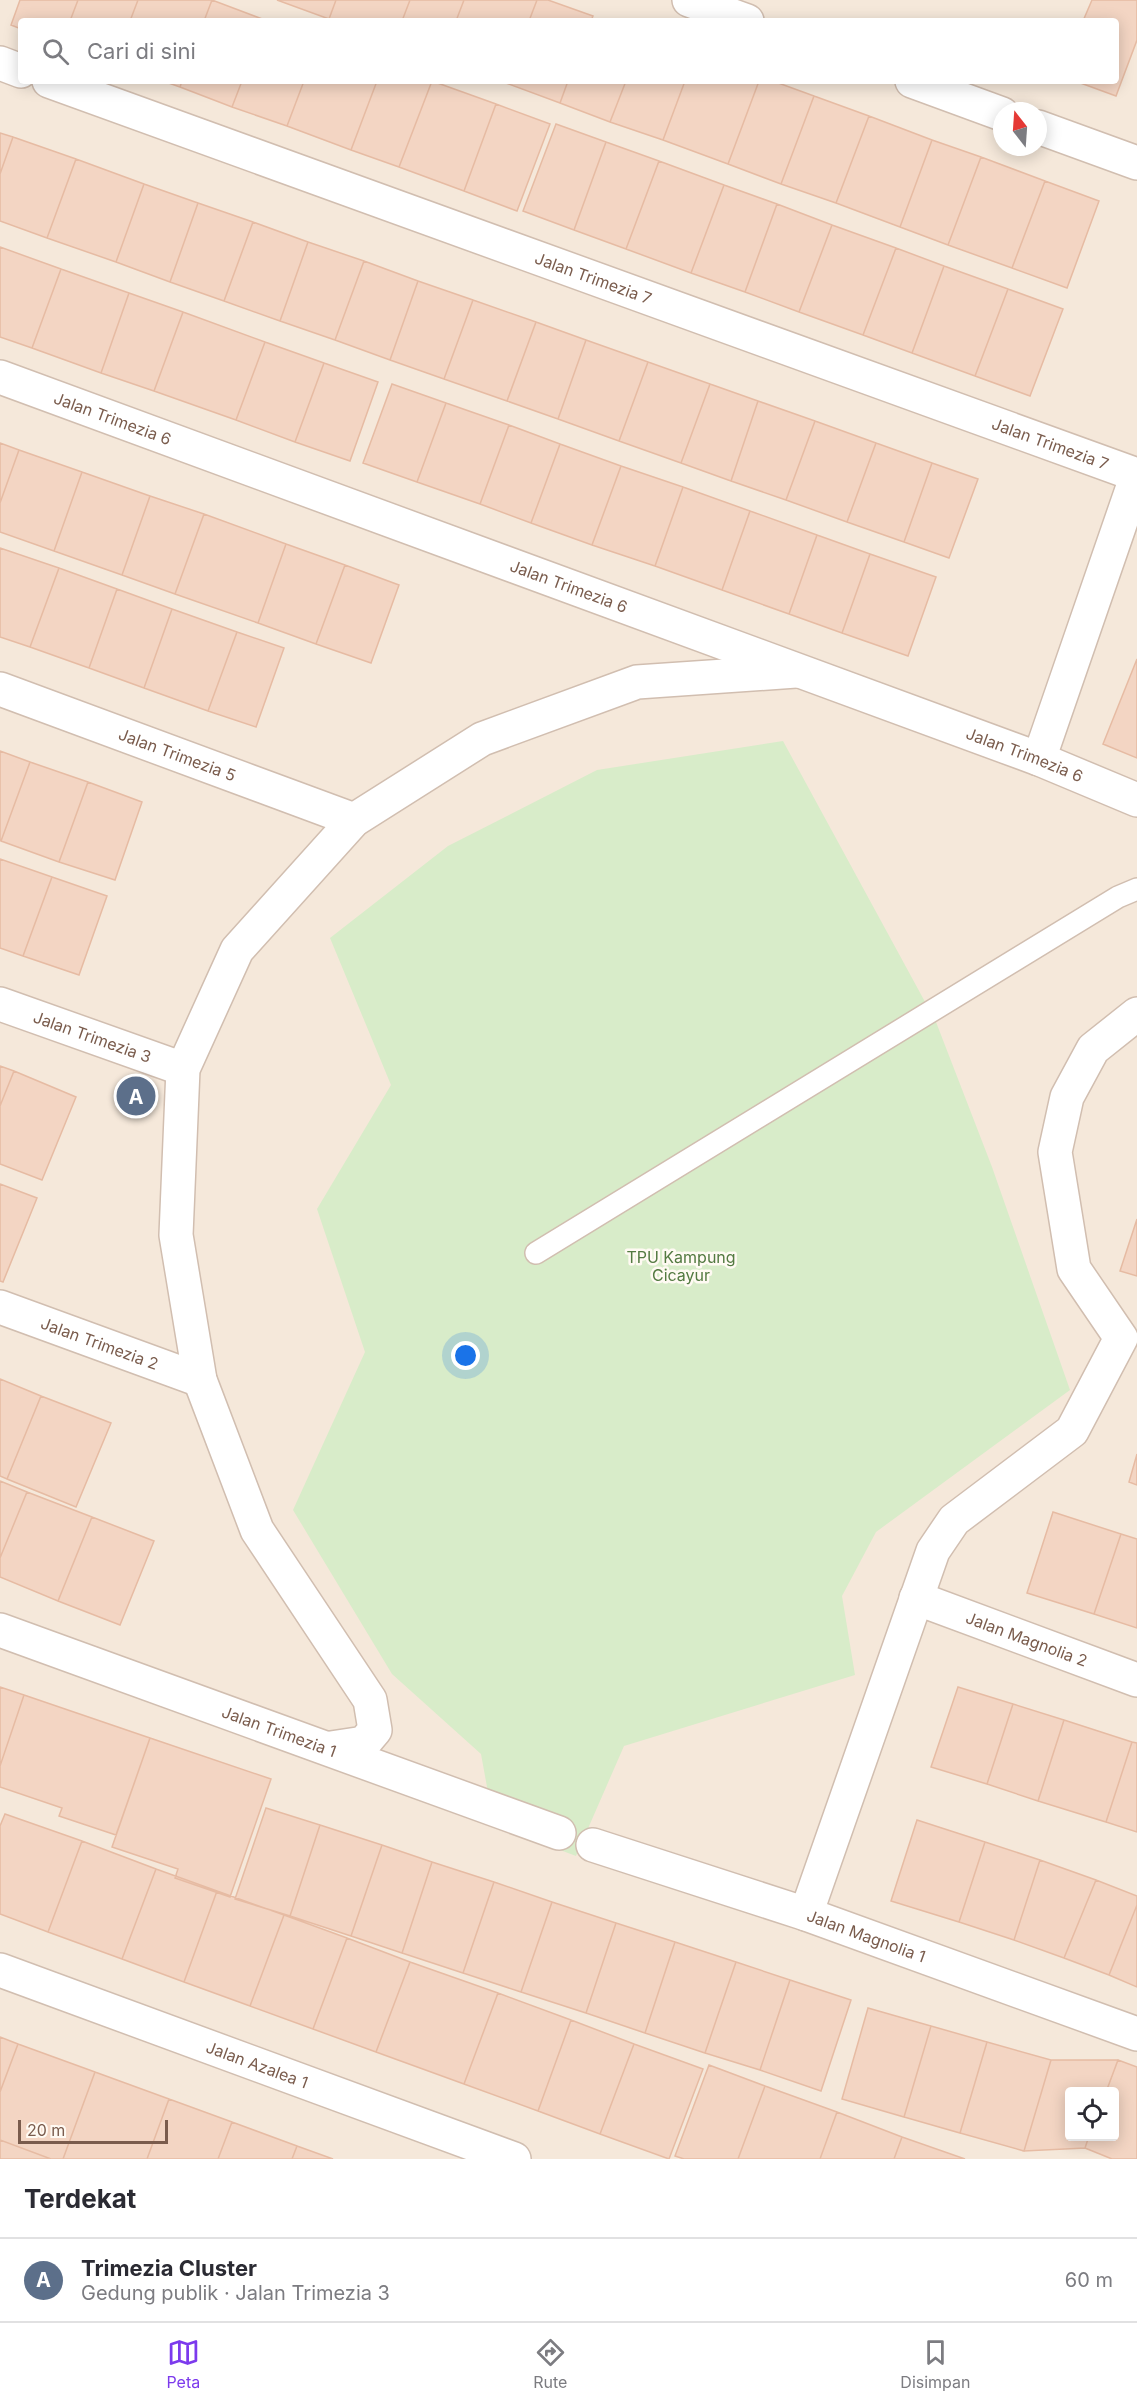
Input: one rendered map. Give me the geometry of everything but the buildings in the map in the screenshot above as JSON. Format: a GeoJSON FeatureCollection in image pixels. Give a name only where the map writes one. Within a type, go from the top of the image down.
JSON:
{"type":"FeatureCollection","features":[{"type":"Feature","properties":{"kind":"street"},"geometry":{"type":"LineString","coordinates":[[689,0],[739,18]]}},
{"type":"Feature","properties":{"kind":"street"},"geometry":{"type":"LineString","coordinates":[[0,63],[18,70]]}},
{"type":"Feature","properties":{"kind":"street","name":"Jalan Trimezia 7"},"geometry":{"type":"LineString","coordinates":[[57,84],[1137,475]]}},
{"type":"Feature","properties":{"kind":"street"},"geometry":{"type":"LineString","coordinates":[[920,84],[993,111]]}},
{"type":"Feature","properties":{"kind":"street"},"geometry":{"type":"LineString","coordinates":[[1047,130],[1137,163]]}},
{"type":"Feature","properties":{"kind":"street","name":"Jalan Trimezia 6"},"geometry":{"type":"LineString","coordinates":[[0,377],[1039,759],[1137,800]]}},
{"type":"Feature","properties":{"kind":"street"},"geometry":{"type":"LineString","coordinates":[[1039,759],[1137,475]]}},
{"type":"Feature","properties":{"kind":"street"},"geometry":{"type":"LineString","coordinates":[[331,1748],[363,1743],[375,1730],[370,1700],[257,1530],[200,1380],[176,1235],[183,1069],[237,950],[354,820],[482,739],[637,682],[796,671]]}},
{"type":"Feature","properties":{"kind":"street","name":"Jalan Trimezia 5"},"geometry":{"type":"LineString","coordinates":[[0,689],[354,820]]}},
{"type":"Feature","properties":{"kind":"street","name":"Jalan Trimezia 3"},"geometry":{"type":"LineString","coordinates":[[0,1004],[183,1069]]}},
{"type":"Feature","properties":{"kind":"street"},"geometry":{"type":"LineString","coordinates":[[806,1914],[933,1551],[954,1520],[1072,1431],[1129,1341],[1074,1269],[1055,1152],[1067,1096],[1094,1050],[1137,1014]]}},
{"type":"Feature","properties":{"kind":"street","name":"Jalan Trimezia 2"},"geometry":{"type":"LineString","coordinates":[[0,1307],[200,1380]]}},
{"type":"Feature","properties":{"kind":"street","name":"Jalan Magnolia 2"},"geometry":{"type":"LineString","coordinates":[[916,1598],[1137,1680]]}},
{"type":"Feature","properties":{"kind":"street","name":"Jalan Trimezia 1"},"geometry":{"type":"LineString","coordinates":[[0,1630],[331,1748],[559,1833]]}},
{"type":"Feature","properties":{"kind":"street","name":"Jalan Magnolia 1"},"geometry":{"type":"LineString","coordinates":[[593,1845],[806,1914],[1137,2034]]}},
{"type":"Feature","properties":{"kind":"street","name":"Jalan Azalea 1"},"geometry":{"type":"LineString","coordinates":[[0,1970],[514,2159]]}},
{"type":"Feature","properties":{"kind":"lane"},"geometry":{"type":"LineString","coordinates":[[536,1253],[1118,897],[1137,889]]}},
{"type":"Feature","properties":{"kind":"shaded area"},"geometry":{"type":"Polygon","coordinates":[[[0,0],[1137,0],[1137,2159],[0,2159],[0,0]]]}},
{"type":"Feature","properties":{"kind":"green space","name":"TPU Kampung Cicayur"},"geometry":{"type":"Polygon","coordinates":[[[783,741],[936,1022],[992,1167],[1070,1390],[876,1532],[842,1596],[855,1675],[624,1746],[576,1856],[494,1825],[481,1754],[392,1674],[293,1510],[365,1352],[317,1209],[391,1085],[330,938],[448,846],[597,770],[783,741]]]}},
{"type":"Feature","properties":{"kind":"place","name":"Trimezia Cluster"},"geometry":{"type":"Point","coordinates":[136,1096]}}]}
